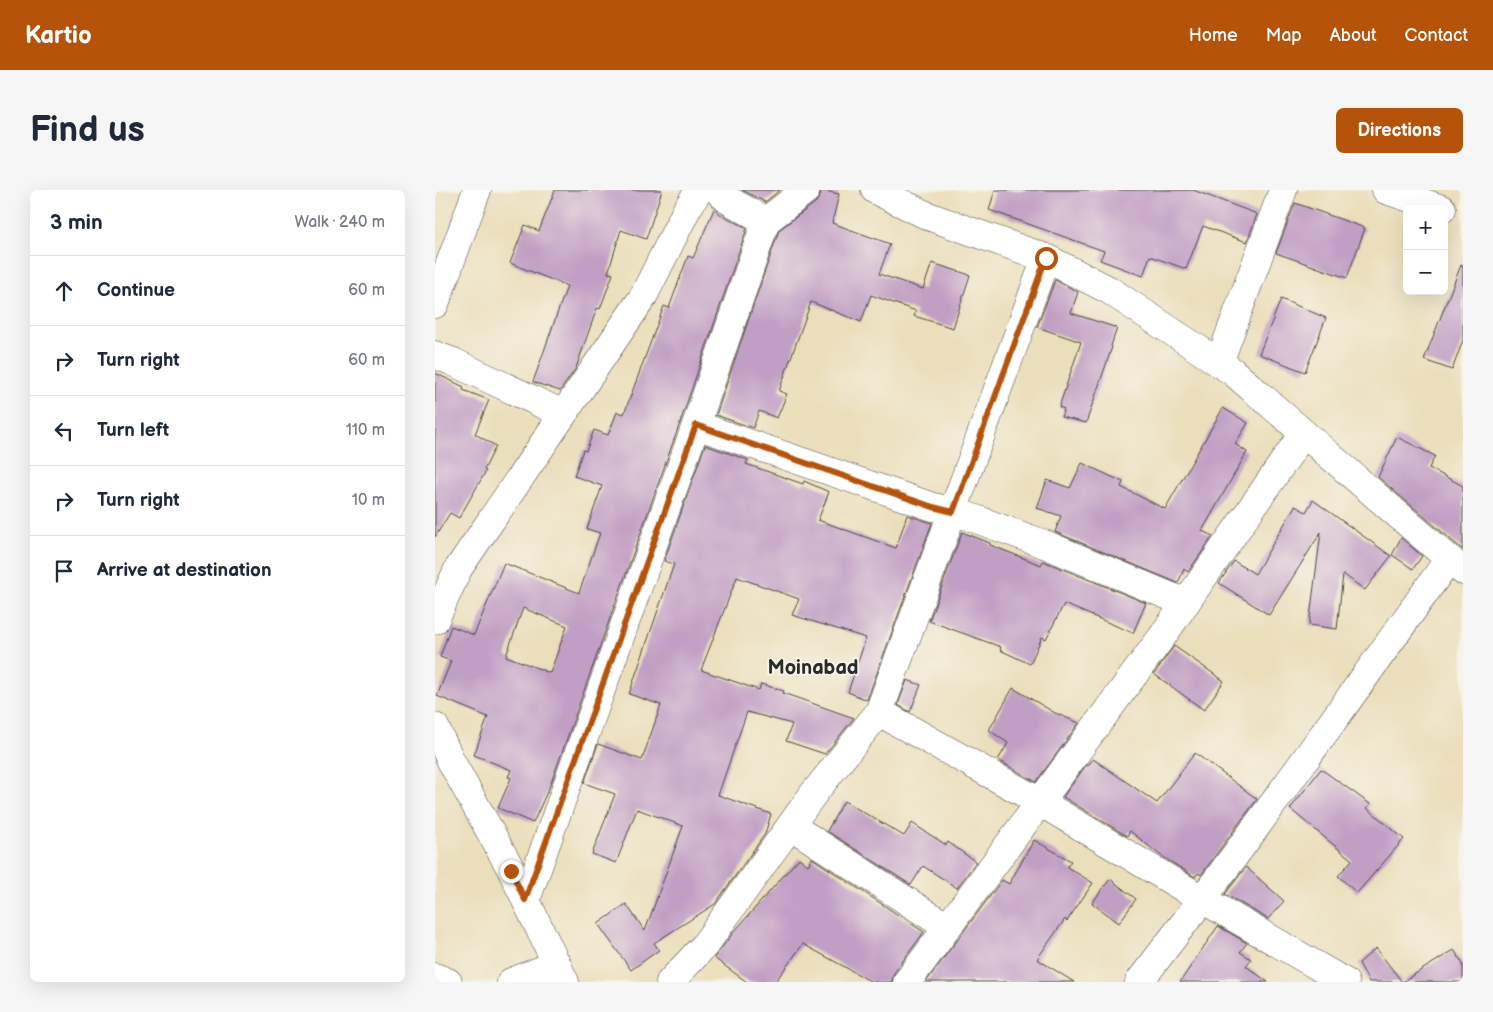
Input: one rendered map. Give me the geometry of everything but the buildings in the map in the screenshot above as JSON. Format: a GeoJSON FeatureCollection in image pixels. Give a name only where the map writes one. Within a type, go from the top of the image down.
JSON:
{"type":"FeatureCollection","features":[{"type":"Feature","properties":{"kind":"street"},"geometry":{"type":"LineString","coordinates":[[435,304],[477,190]]}},
{"type":"Feature","properties":{"kind":"street"},"geometry":{"type":"LineString","coordinates":[[435,620],[458,569],[643,297],[687,209],[699,190]]}},
{"type":"Feature","properties":{"kind":"street"},"geometry":{"type":"LineString","coordinates":[[717,190],[729,200],[766,221]]}},
{"type":"Feature","properties":{"kind":"street"},"geometry":{"type":"LineString","coordinates":[[525,900],[696,425],[766,221],[806,190]]}},
{"type":"Feature","properties":{"kind":"street"},"geometry":{"type":"LineString","coordinates":[[875,190],[928,216],[1046,258],[1109,290],[1233,372],[1456,565],[1329,728],[1139,982]]}},
{"type":"Feature","properties":{"kind":"street"},"geometry":{"type":"LineString","coordinates":[[1219,363],[1283,190]]}},
{"type":"Feature","properties":{"kind":"street"},"geometry":{"type":"LineString","coordinates":[[1385,190],[1431,205]]}},
{"type":"Feature","properties":{"kind":"street"},"geometry":{"type":"LineString","coordinates":[[1448,211],[1463,216]]}},
{"type":"Feature","properties":{"kind":"street"},"geometry":{"type":"LineString","coordinates":[[670,982],[704,946],[814,793],[879,712],[1046,258]]}},
{"type":"Feature","properties":{"kind":"street"},"geometry":{"type":"LineString","coordinates":[[435,355],[563,414]]}},
{"type":"Feature","properties":{"kind":"street"},"geometry":{"type":"LineString","coordinates":[[696,425],[1044,544],[1186,603]]}},
{"type":"Feature","properties":{"kind":"street"},"geometry":{"type":"LineString","coordinates":[[907,982],[1186,603],[1303,434]]}},
{"type":"Feature","properties":{"kind":"street"},"geometry":{"type":"LineString","coordinates":[[879,712],[1040,802],[1345,982]]}},
{"type":"Feature","properties":{"kind":"street"},"geometry":{"type":"LineString","coordinates":[[435,727],[452,763],[511,871],[561,973],[511,982]]}},
{"type":"Feature","properties":{"kind":"street"},"geometry":{"type":"LineString","coordinates":[[791,826],[947,927]]}},
{"type":"Feature","properties":{"kind":"street"},"geometry":{"type":"LineString","coordinates":[[435,978],[448,982]]}},
{"type":"Feature","properties":{"kind":"district","name":"Moinabad"},"geometry":{"type":"Point","coordinates":[813,667]}},
{"type":"Feature","properties":{"kind":"route"},"geometry":{"type":"LineString","coordinates":[[511,871],[525,900],[696,425],[933,507],[953,512],[1046,258]]}}]}
